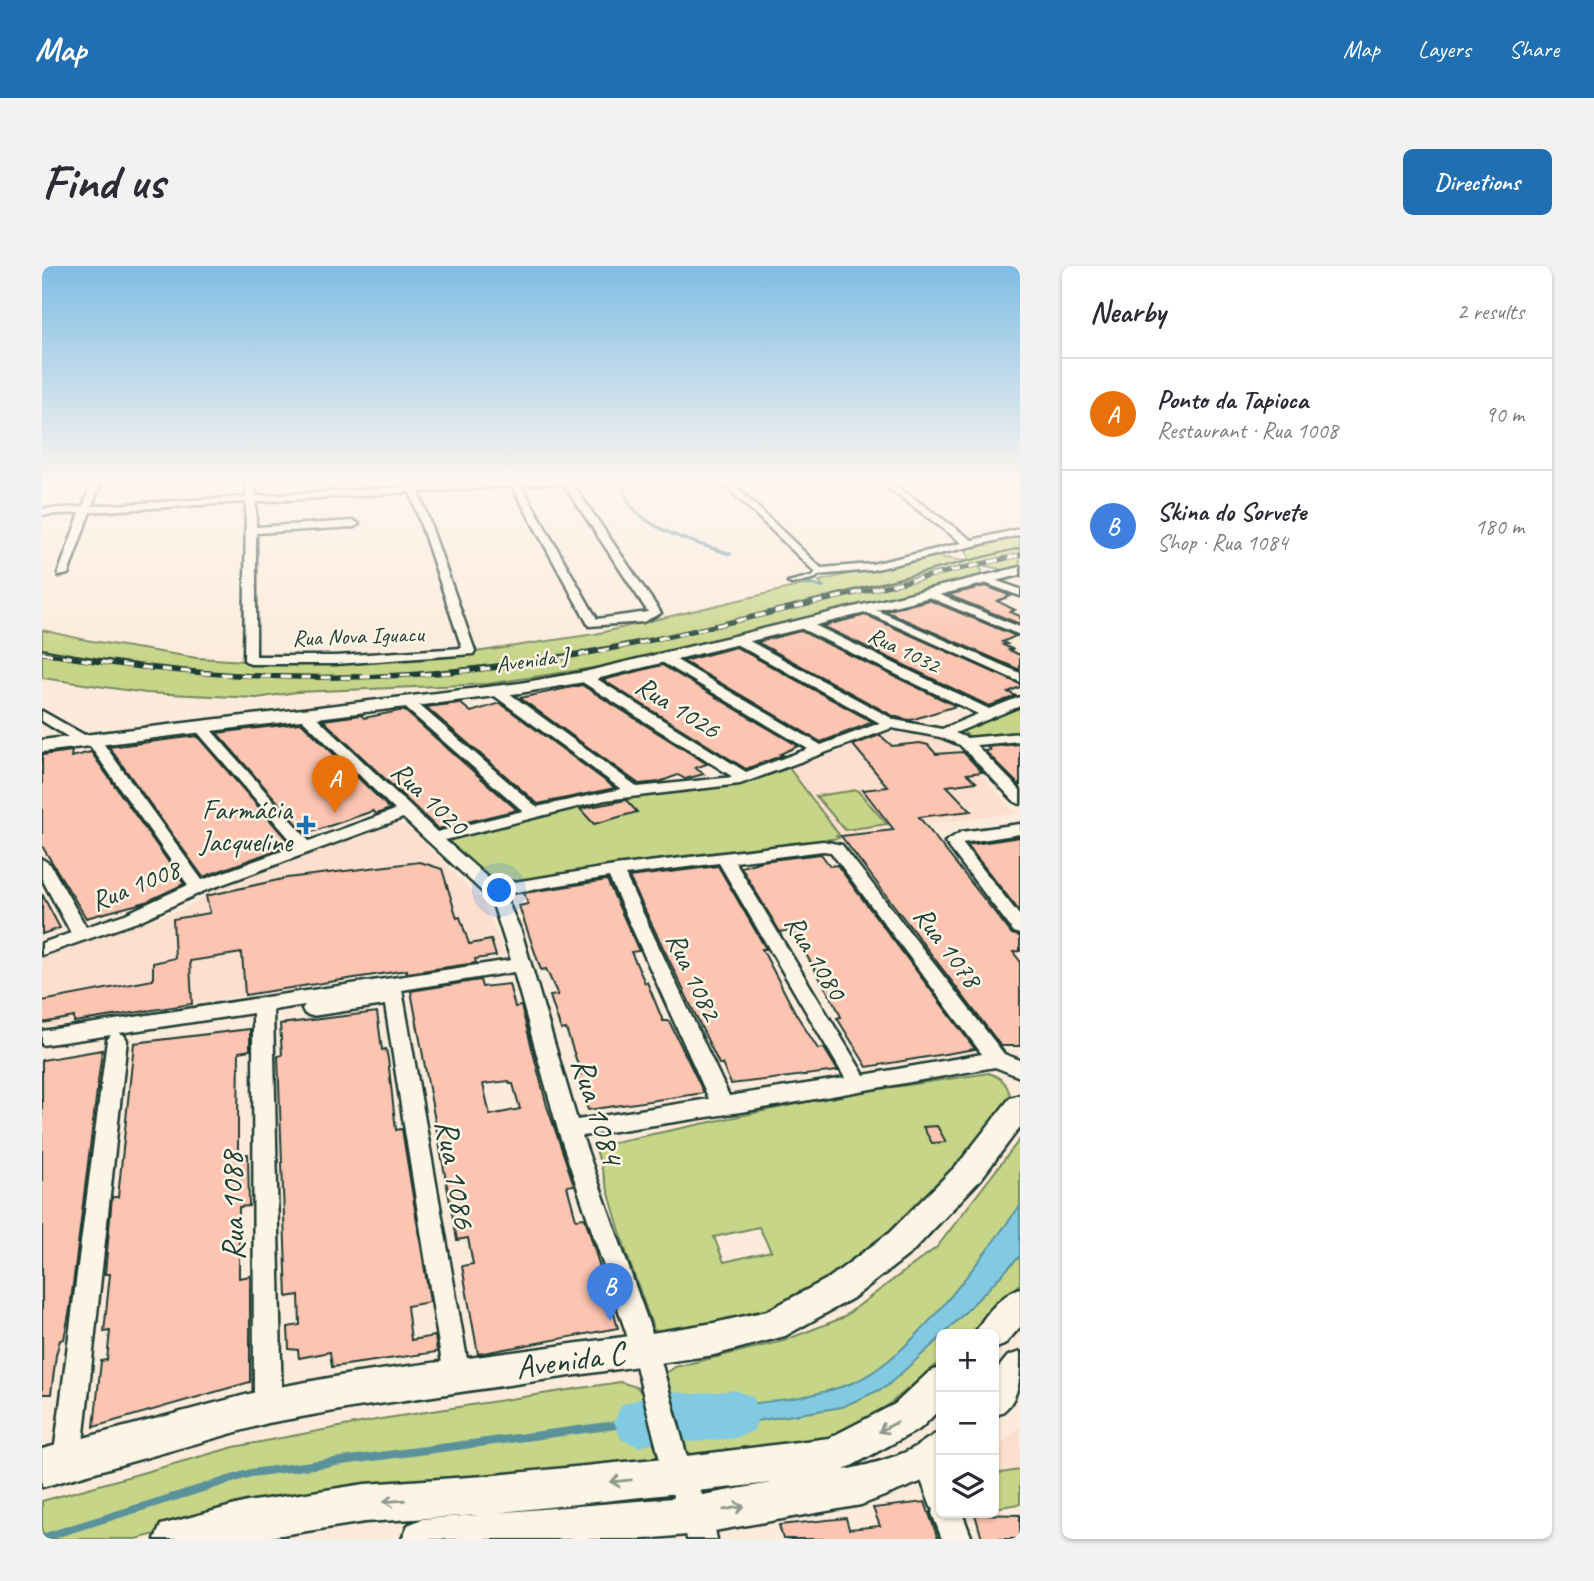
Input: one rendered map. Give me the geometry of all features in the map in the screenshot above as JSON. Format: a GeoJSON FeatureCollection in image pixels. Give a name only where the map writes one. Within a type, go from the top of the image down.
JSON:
{"type":"FeatureCollection","features":[{"type":"Feature","properties":{"kind":"street"},"geometry":{"type":"LineString","coordinates":[[63,574],[76,539]]}},
{"type":"Feature","properties":{"kind":"street","name":"Rua Nova Iguacu"},"geometry":{"type":"LineString","coordinates":[[250,539],[250,660],[336,660],[469,651],[431,539]]}},
{"type":"Feature","properties":{"kind":"street"},"geometry":{"type":"LineString","coordinates":[[546,539],[593,623],[643,618],[655,613],[605,539]]}},
{"type":"Feature","properties":{"kind":"street"},"geometry":{"type":"LineString","coordinates":[[785,539],[818,572],[872,567],[982,539]]}},
{"type":"Feature","properties":{"kind":"street"},"geometry":{"type":"LineString","coordinates":[[965,539],[969,542]]}},
{"type":"Feature","properties":{"kind":"street","name":"Avenida J"},"geometry":{"type":"LineString","coordinates":[[42,746],[497,691],[584,677],[1020,571]]}},
{"type":"Feature","properties":{"kind":"street"},"geometry":{"type":"LineString","coordinates":[[986,580],[1020,593]]}},
{"type":"Feature","properties":{"kind":"street"},"geometry":{"type":"LineString","coordinates":[[930,594],[1020,631]]}},
{"type":"Feature","properties":{"kind":"street"},"geometry":{"type":"LineString","coordinates":[[867,609],[1020,678]]}},
{"type":"Feature","properties":{"kind":"street","name":"Rua 1032"},"geometry":{"type":"LineString","coordinates":[[802,624],[989,713]]}},
{"type":"Feature","properties":{"kind":"street"},"geometry":{"type":"LineString","coordinates":[[737,640],[891,724],[943,733],[965,742],[1020,800]]}},
{"type":"Feature","properties":{"kind":"street"},"geometry":{"type":"LineString","coordinates":[[664,658],[820,750]]}},
{"type":"Feature","properties":{"kind":"street","name":"Rua 1026"},"geometry":{"type":"LineString","coordinates":[[584,677],[745,778]]}},
{"type":"Feature","properties":{"kind":"street"},"geometry":{"type":"LineString","coordinates":[[497,691],[635,792]]}},
{"type":"Feature","properties":{"kind":"street"},"geometry":{"type":"LineString","coordinates":[[406,701],[536,814]]}},
{"type":"Feature","properties":{"kind":"street"},"geometry":{"type":"LineString","coordinates":[[943,733],[1020,701]]}},
{"type":"Feature","properties":{"kind":"street","name":"Rua 1020"},"geometry":{"type":"LineString","coordinates":[[304,713],[405,812],[492,891]]}},
{"type":"Feature","properties":{"kind":"street"},"geometry":{"type":"LineString","coordinates":[[42,715],[88,739],[198,887]]}},
{"type":"Feature","properties":{"kind":"street"},"geometry":{"type":"LineString","coordinates":[[433,838],[605,795],[745,778],[891,724]]}},
{"type":"Feature","properties":{"kind":"street"},"geometry":{"type":"LineString","coordinates":[[199,725],[306,848]]}},
{"type":"Feature","properties":{"kind":"street"},"geometry":{"type":"LineString","coordinates":[[965,742],[1020,737]]}},
{"type":"Feature","properties":{"kind":"street","name":"Rua 1008"},"geometry":{"type":"LineString","coordinates":[[42,949],[131,918],[198,887],[405,812]]}},
{"type":"Feature","properties":{"kind":"street"},"geometry":{"type":"LineString","coordinates":[[1020,829],[961,837],[953,842],[1020,928]]}},
{"type":"Feature","properties":{"kind":"street","name":"Rua 1078"},"geometry":{"type":"LineString","coordinates":[[724,858],[823,846],[839,849],[997,1059],[1020,1069]]}},
{"type":"Feature","properties":{"kind":"street"},"geometry":{"type":"LineString","coordinates":[[492,891],[615,871],[724,858]]}},
{"type":"Feature","properties":{"kind":"street","name":"Rua 1080"},"geometry":{"type":"LineString","coordinates":[[724,858],[859,1084]]}},
{"type":"Feature","properties":{"kind":"street"},"geometry":{"type":"LineString","coordinates":[[42,864],[82,934]]}},
{"type":"Feature","properties":{"kind":"street","name":"Rua 1082"},"geometry":{"type":"LineString","coordinates":[[615,871],[722,1105]]}},
{"type":"Feature","properties":{"kind":"street","name":"Rua 1084"},"geometry":{"type":"LineString","coordinates":[[492,891],[501,903],[509,922],[569,1130],[649,1364],[663,1428],[678,1476],[699,1527]]}},
{"type":"Feature","properties":{"kind":"street"},"geometry":{"type":"LineString","coordinates":[[42,1038],[262,1011],[391,991],[522,965]]}},
{"type":"Feature","properties":{"kind":"street","name":"Rua 1086"},"geometry":{"type":"LineString","coordinates":[[391,991],[457,1376]]}},
{"type":"Feature","properties":{"kind":"street"},"geometry":{"type":"LineString","coordinates":[[42,1049],[117,1040],[262,1011]]}},
{"type":"Feature","properties":{"kind":"street","name":"Rua 1088"},"geometry":{"type":"LineString","coordinates":[[262,1011],[268,1406]]}},
{"type":"Feature","properties":{"kind":"street"},"geometry":{"type":"LineString","coordinates":[[54,1464],[117,1040]]}},
{"type":"Feature","properties":{"kind":"street"},"geometry":{"type":"LineString","coordinates":[[569,1130],[747,1103],[997,1059]]}},
{"type":"Feature","properties":{"kind":"street","name":"Avenida C"},"geometry":{"type":"LineString","coordinates":[[54,1464],[268,1406],[457,1376],[649,1364],[714,1339],[773,1325],[841,1288],[900,1243],[970,1171],[1020,1106]]}},
{"type":"Feature","properties":{"kind":"street"},"geometry":{"type":"LineString","coordinates":[[997,1329],[1020,1303]]}},
{"type":"Feature","properties":{"kind":"street"},"geometry":{"type":"LineString","coordinates":[[999,1394],[1020,1368]]}},
{"type":"Feature","properties":{"kind":"street"},"geometry":{"type":"LineString","coordinates":[[174,1539],[247,1521],[365,1503],[485,1495],[678,1476],[833,1456],[908,1416],[936,1389]]}},
{"type":"Feature","properties":{"kind":"street"},"geometry":{"type":"LineString","coordinates":[[422,1539],[699,1527],[861,1486],[935,1456]]}},
{"type":"Feature","properties":{"kind":"street"},"geometry":{"type":"LineString","coordinates":[[949,1518],[957,1539]]}},
{"type":"Feature","properties":{"kind":"lane"},"geometry":{"type":"LineString","coordinates":[[791,582],[814,577],[818,572]]}},
{"type":"Feature","properties":{"kind":"shaded area"},"geometry":{"type":"Polygon","coordinates":[[[893,731],[947,737],[1015,813],[840,836],[789,768],[893,731]]]}},
{"type":"Feature","properties":{"kind":"shaded area"},"geometry":{"type":"Polygon","coordinates":[[[394,824],[408,826],[484,904],[505,955],[42,1027],[42,956],[184,909],[222,886],[394,824]]]}},
{"type":"Feature","properties":{"kind":"shaded area"},"geometry":{"type":"Polygon","coordinates":[[[1020,1425],[1020,1470],[999,1473],[999,1448],[1020,1425]]]}},
{"type":"Feature","properties":{"kind":"green space"},"geometry":{"type":"Polygon","coordinates":[[[997,539],[1020,539],[1020,566],[1003,570],[979,567],[982,570],[981,576],[626,663],[487,684],[297,692],[257,698],[146,693],[42,678],[42,630],[197,658],[262,662],[456,655],[595,634],[803,585],[823,586],[819,581],[929,555],[962,561],[969,559],[965,547],[997,539]]]}},
{"type":"Feature","properties":{"kind":"green space"},"geometry":{"type":"Polygon","coordinates":[[[1020,704],[1020,735],[980,739],[961,729],[1020,704]]]}},
{"type":"Feature","properties":{"kind":"green space"},"geometry":{"type":"Polygon","coordinates":[[[789,768],[839,838],[502,882],[488,880],[446,844],[449,837],[599,800],[743,784],[789,768]]]}},
{"type":"Feature","properties":{"kind":"green space"},"geometry":{"type":"Polygon","coordinates":[[[857,790],[887,824],[845,830],[816,796],[857,790]]]}},
{"type":"Feature","properties":{"kind":"green space"},"geometry":{"type":"Polygon","coordinates":[[[989,1073],[1005,1083],[1012,1101],[923,1209],[843,1274],[769,1312],[668,1339],[654,1330],[627,1255],[595,1146],[846,1094],[989,1073]],[[759,1227],[714,1237],[724,1262],[771,1251],[759,1227]]]}},
{"type":"Feature","properties":{"kind":"green space"},"geometry":{"type":"Polygon","coordinates":[[[1020,1139],[1020,1284],[975,1329],[936,1329],[936,1365],[874,1417],[825,1440],[701,1458],[682,1450],[655,1381],[675,1367],[783,1341],[842,1318],[937,1247],[1020,1139]]]}},
{"type":"Feature","properties":{"kind":"green space"},"geometry":{"type":"Polygon","coordinates":[[[620,1382],[637,1387],[646,1399],[657,1455],[651,1466],[247,1511],[136,1539],[42,1539],[42,1501],[234,1447],[381,1419],[620,1382]]]}},
{"type":"Feature","properties":{"kind":"green space"},"geometry":{"type":"Polygon","coordinates":[[[1020,1470],[1020,1504],[999,1507],[999,1473],[1020,1470]]]}},
{"type":"Feature","properties":{"kind":"water"},"geometry":{"type":"Polygon","coordinates":[[[1020,1206],[1020,1256],[949,1329],[936,1329],[936,1342],[886,1387],[842,1407],[756,1421],[695,1426],[694,1410],[814,1394],[852,1383],[875,1371],[921,1330],[1020,1206]]]}},
{"type":"Feature","properties":{"kind":"building"},"geometry":{"type":"Polygon","coordinates":[[[986,586],[1011,596],[997,601],[1015,610],[1010,612],[1020,616],[1020,624],[948,595],[986,586]]]}},
{"type":"Feature","properties":{"kind":"building"},"geometry":{"type":"Polygon","coordinates":[[[929,600],[1016,636],[1002,642],[1012,649],[1009,650],[1020,655],[1020,670],[885,611],[929,600]]]}},
{"type":"Feature","properties":{"kind":"building"},"geometry":{"type":"Polygon","coordinates":[[[866,615],[1020,684],[1020,687],[1008,692],[1016,696],[989,706],[823,626],[866,615]]]}},
{"type":"Feature","properties":{"kind":"building"},"geometry":{"type":"Polygon","coordinates":[[[801,631],[956,706],[911,720],[903,719],[757,642],[801,631]]]}},
{"type":"Feature","properties":{"kind":"building"},"geometry":{"type":"Polygon","coordinates":[[[736,647],[873,722],[821,742],[683,661],[736,647]]]}},
{"type":"Feature","properties":{"kind":"building"},"geometry":{"type":"Polygon","coordinates":[[[662,665],[798,746],[780,754],[783,755],[746,769],[603,680],[662,665]]]}},
{"type":"Feature","properties":{"kind":"building"},"geometry":{"type":"Polygon","coordinates":[[[582,685],[707,764],[695,768],[704,774],[685,779],[678,775],[659,782],[639,784],[520,698],[582,685]]]}},
{"type":"Feature","properties":{"kind":"building"},"geometry":{"type":"Polygon","coordinates":[[[460,703],[471,712],[500,703],[615,788],[538,804],[426,707],[460,703]]]}},
{"type":"Feature","properties":{"kind":"building"},"geometry":{"type":"Polygon","coordinates":[[[404,710],[517,810],[438,829],[323,720],[361,715],[364,718],[404,710]]]}},
{"type":"Feature","properties":{"kind":"building"},"geometry":{"type":"Polygon","coordinates":[[[300,723],[390,809],[376,814],[373,811],[306,834],[217,733],[300,723]]]}},
{"type":"Feature","properties":{"kind":"building"},"geometry":{"type":"Polygon","coordinates":[[[880,735],[892,746],[920,743],[928,745],[936,754],[963,752],[982,772],[967,774],[976,782],[947,786],[971,811],[919,817],[1012,934],[1020,936],[1020,951],[1013,952],[1020,961],[1020,1046],[1001,1046],[841,836],[894,830],[863,790],[888,787],[853,745],[880,735]]]}},
{"type":"Feature","properties":{"kind":"building"},"geometry":{"type":"Polygon","coordinates":[[[197,736],[290,845],[203,877],[109,747],[197,736]]]}},
{"type":"Feature","properties":{"kind":"building"},"geometry":{"type":"Polygon","coordinates":[[[1020,744],[1020,786],[985,751],[990,750],[987,747],[1020,744]]]}},
{"type":"Feature","properties":{"kind":"building"},"geometry":{"type":"Polygon","coordinates":[[[72,751],[71,757],[91,752],[184,884],[146,902],[86,918],[42,846],[42,755],[72,751]]]}},
{"type":"Feature","properties":{"kind":"building"},"geometry":{"type":"Polygon","coordinates":[[[626,800],[637,812],[594,824],[580,809],[626,800]]]}},
{"type":"Feature","properties":{"kind":"building"},"geometry":{"type":"Polygon","coordinates":[[[1020,837],[1020,912],[967,845],[1020,837]]]}},
{"type":"Feature","properties":{"kind":"building"},"geometry":{"type":"Polygon","coordinates":[[[821,854],[830,866],[837,865],[975,1049],[867,1067],[837,1018],[841,1017],[837,1008],[800,944],[790,930],[780,932],[741,867],[762,861],[821,854]]]}},
{"type":"Feature","properties":{"kind":"building"},"geometry":{"type":"Polygon","coordinates":[[[420,862],[442,869],[457,918],[460,917],[469,944],[491,940],[496,956],[475,959],[476,963],[407,973],[407,970],[245,995],[242,953],[190,961],[192,1004],[74,1022],[74,1017],[42,1023],[42,1001],[153,980],[153,963],[175,958],[173,919],[210,913],[206,896],[287,878],[420,862]]]}},
{"type":"Feature","properties":{"kind":"building"},"geometry":{"type":"Polygon","coordinates":[[[718,866],[766,949],[762,949],[796,1014],[818,1049],[824,1048],[838,1071],[731,1084],[722,1064],[719,1064],[629,877],[718,866]]]}},
{"type":"Feature","properties":{"kind":"building"},"geometry":{"type":"Polygon","coordinates":[[[607,880],[639,951],[631,952],[645,983],[647,982],[663,1021],[669,1021],[704,1093],[588,1110],[576,1075],[581,1074],[566,1029],[561,1030],[550,996],[558,995],[546,969],[541,970],[519,906],[528,904],[524,893],[607,880]]]}},
{"type":"Feature","properties":{"kind":"building"},"geometry":{"type":"Polygon","coordinates":[[[42,894],[60,928],[42,934],[42,894]]]}},
{"type":"Feature","properties":{"kind":"building"},"geometry":{"type":"Polygon","coordinates":[[[480,980],[482,987],[509,984],[515,1007],[521,1006],[547,1106],[574,1185],[567,1186],[576,1219],[585,1218],[601,1271],[592,1273],[600,1299],[609,1297],[618,1328],[478,1354],[462,1266],[473,1264],[468,1238],[457,1240],[411,991],[480,980]],[[509,1081],[483,1084],[490,1115],[520,1109],[513,1084],[509,1081]]]}},
{"type":"Feature","properties":{"kind":"building"},"geometry":{"type":"Polygon","coordinates":[[[377,1012],[382,1050],[386,1049],[388,1059],[396,1130],[402,1129],[430,1302],[407,1306],[411,1340],[435,1336],[437,1352],[332,1367],[330,1352],[299,1358],[298,1350],[289,1349],[288,1327],[300,1325],[299,1295],[287,1297],[278,1056],[282,1055],[280,1024],[377,1012]]]}},
{"type":"Feature","properties":{"kind":"building"},"geometry":{"type":"Polygon","coordinates":[[[250,1029],[250,1050],[239,1052],[238,1155],[248,1154],[249,1206],[239,1207],[239,1278],[250,1276],[250,1382],[94,1427],[101,1361],[107,1360],[110,1331],[104,1332],[110,1274],[105,1274],[112,1197],[118,1197],[134,1043],[250,1029]]]}},
{"type":"Feature","properties":{"kind":"building"},"geometry":{"type":"Polygon","coordinates":[[[102,1050],[70,1309],[64,1339],[60,1340],[56,1355],[51,1394],[42,1394],[42,1060],[102,1050]]]}},
{"type":"Feature","properties":{"kind":"building"},"geometry":{"type":"Polygon","coordinates":[[[937,1126],[946,1142],[932,1143],[923,1127],[937,1126]]]}},
{"type":"Feature","properties":{"kind":"building"},"geometry":{"type":"Polygon","coordinates":[[[925,1502],[938,1539],[783,1539],[779,1525],[846,1518],[849,1529],[880,1526],[873,1508],[925,1502]]]}},
{"type":"Feature","properties":{"kind":"building"},"geometry":{"type":"Polygon","coordinates":[[[1020,1515],[1020,1539],[982,1539],[976,1518],[1020,1515]]]}},
{"type":"Feature","properties":{"kind":"waterway"},"geometry":{"type":"LineString","coordinates":[[687,539],[730,554]]}},
{"type":"Feature","properties":{"kind":"waterway"},"geometry":{"type":"LineString","coordinates":[[803,581],[822,587]]}},
{"type":"Feature","properties":{"kind":"waterway"},"geometry":{"type":"LineString","coordinates":[[639,1422],[666,1415],[694,1418],[735,1414]]}},
{"type":"Feature","properties":{"kind":"waterway"},"geometry":{"type":"LineString","coordinates":[[42,1538],[251,1473],[639,1422]]}},
{"type":"Feature","properties":{"kind":"tram line"},"geometry":{"type":"LineString","coordinates":[[42,649],[134,664],[271,675],[364,675],[487,666],[717,624],[1020,548]]}},
{"type":"Feature","properties":{"kind":"railway"},"geometry":{"type":"LineString","coordinates":[[42,653],[152,668],[317,678],[483,669],[558,659],[632,644],[1020,555]]}},
{"type":"Feature","properties":{"kind":"place","name":"Ponto da Tapioca"},"geometry":{"type":"Point","coordinates":[335,813]}},
{"type":"Feature","properties":{"kind":"place","name":"Farmácia Jacqueline"},"geometry":{"type":"Point","coordinates":[306,825]}},
{"type":"Feature","properties":{"kind":"place","name":"Skina do Sorvete"},"geometry":{"type":"Point","coordinates":[610,1321]}}]}
